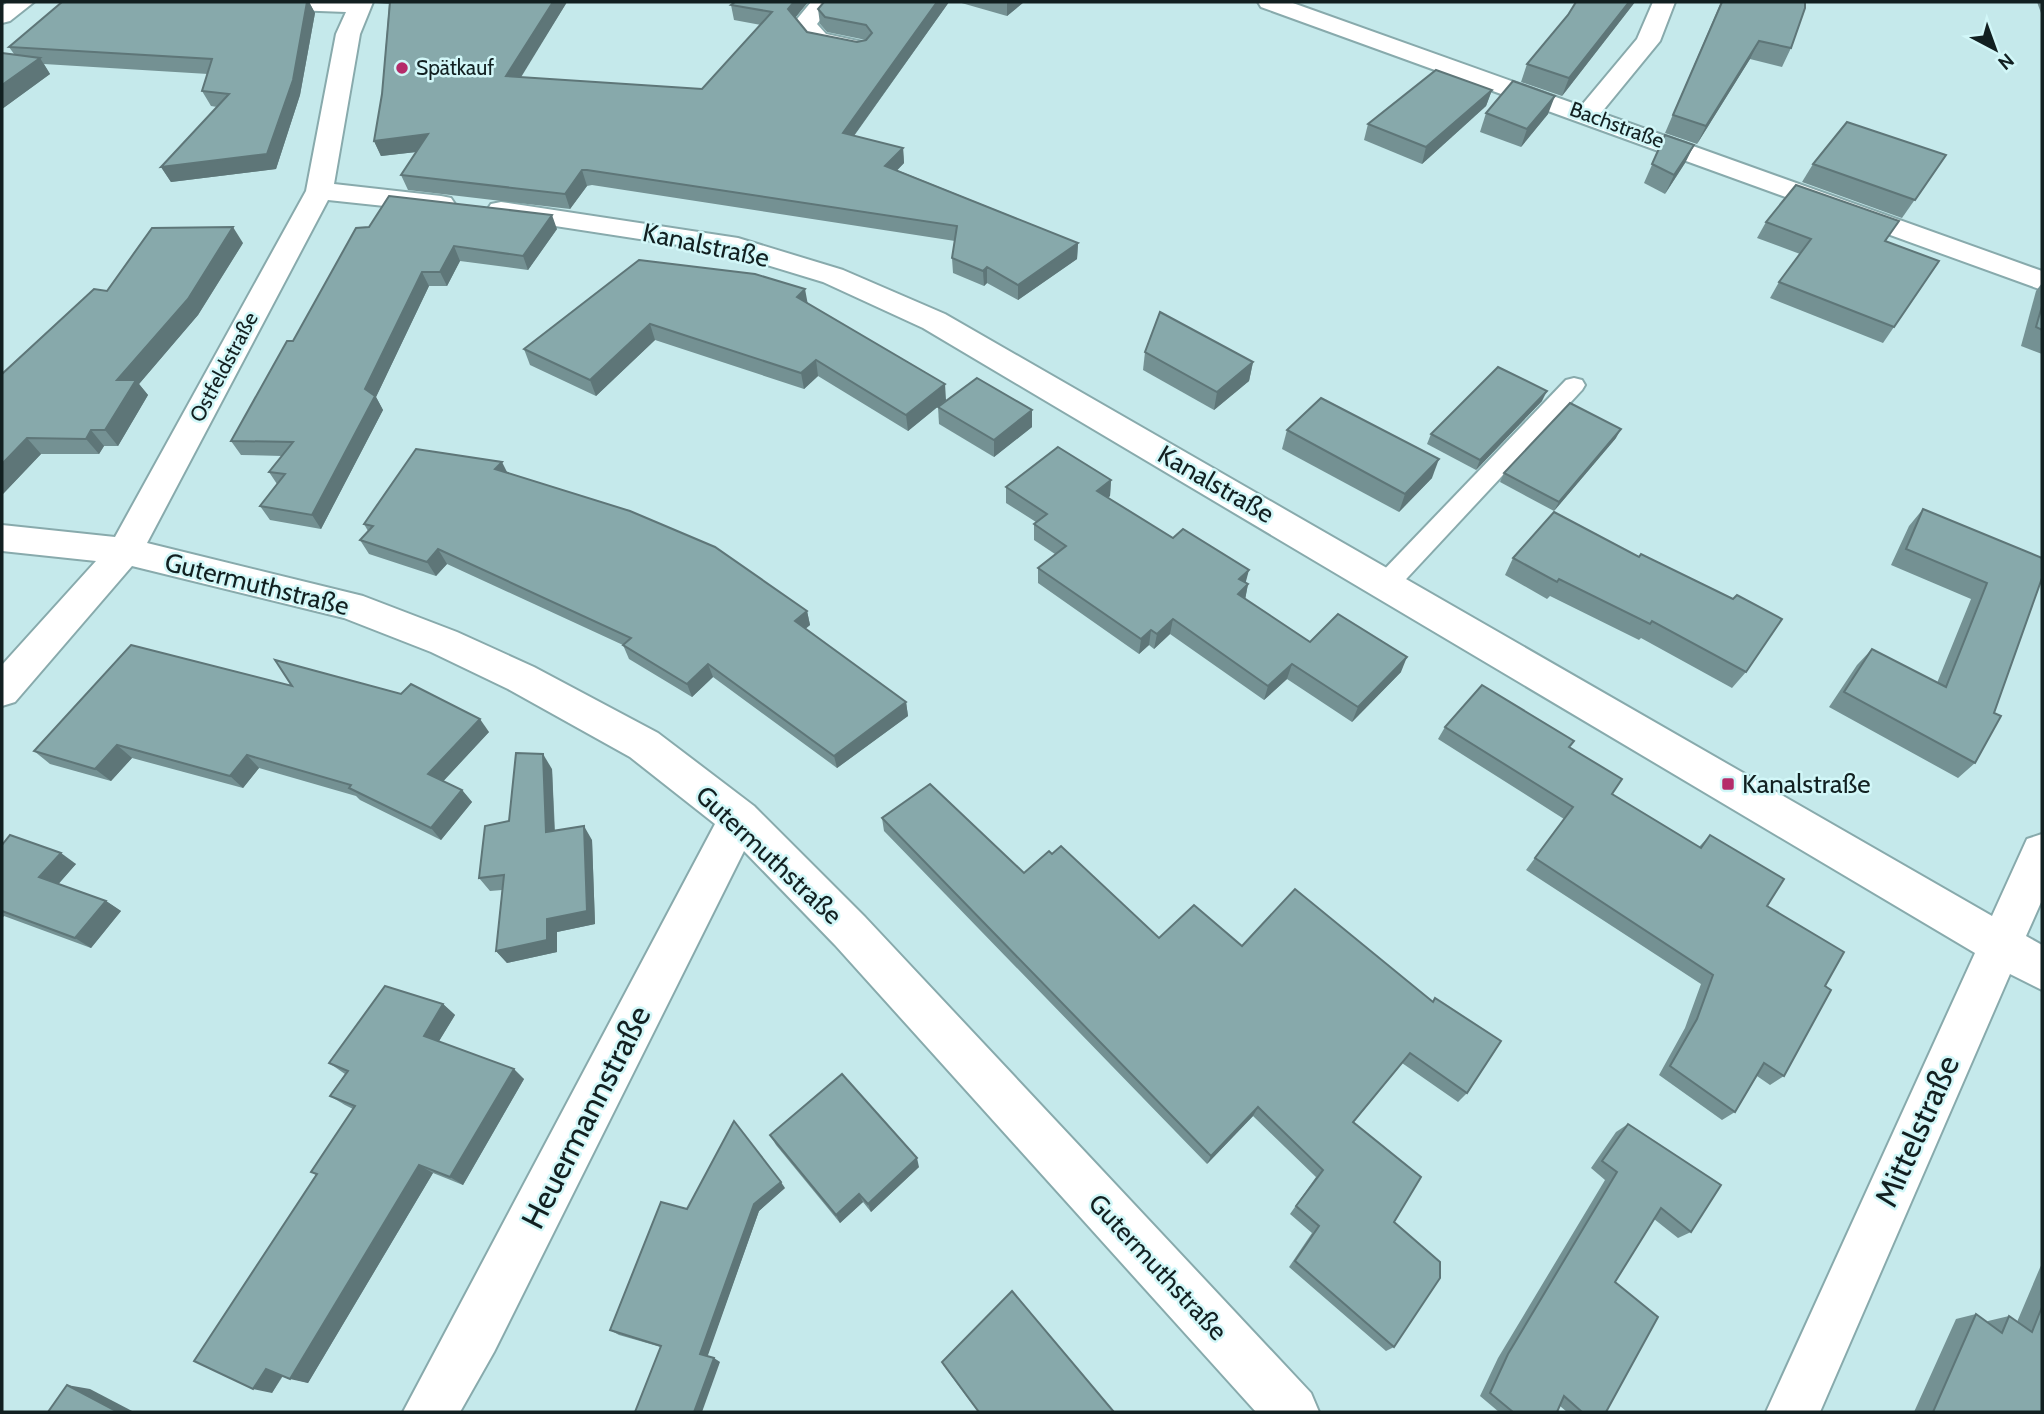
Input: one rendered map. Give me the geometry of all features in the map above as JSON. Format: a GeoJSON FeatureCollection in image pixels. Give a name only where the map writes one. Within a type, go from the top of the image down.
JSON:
{"type":"FeatureCollection","features":[{"type":"Feature","properties":{"kind":"street"},"geometry":{"type":"LineString","coordinates":[[2,16],[23,2]]}},
{"type":"Feature","properties":{"kind":"street"},"geometry":{"type":"LineString","coordinates":[[267,2],[360,4]]}},
{"type":"Feature","properties":{"kind":"street"},"geometry":{"type":"LineString","coordinates":[[823,2],[805,24],[817,40],[859,48]]}},
{"type":"Feature","properties":{"kind":"street","name":"Bachstraße"},"geometry":{"type":"LineString","coordinates":[[1269,2],[1587,114],[2042,281]]}},
{"type":"Feature","properties":{"kind":"street"},"geometry":{"type":"LineString","coordinates":[[1587,114],[1648,41],[1664,2]]}},
{"type":"Feature","properties":{"kind":"street","name":"Ostfeldstraße"},"geometry":{"type":"LineString","coordinates":[[2,691],[125,551],[319,191],[348,34],[360,4]]}},
{"type":"Feature","properties":{"kind":"street","name":"Kanalstraße"},"geometry":{"type":"LineString","coordinates":[[319,191],[530,214],[728,244],[833,276],[975,342],[2042,969]]}},
{"type":"Feature","properties":{"kind":"street","name":"Gutermuthstraße"},"geometry":{"type":"LineString","coordinates":[[2,538],[125,551],[350,606],[444,642],[644,745],[739,819],[850,931],[1292,1412]]}},
{"type":"Feature","properties":{"kind":"street","name":"Heuermannstraße"},"geometry":{"type":"LineString","coordinates":[[430,1412],[475,1333],[739,819]]}},
{"type":"Feature","properties":{"kind":"street","name":"Mittelstraße"},"geometry":{"type":"LineString","coordinates":[[1793,1412],[2042,852]]}},
{"type":"Feature","properties":{"kind":"lane"},"geometry":{"type":"LineString","coordinates":[[1386,584],[1574,385]]}},
{"type":"Feature","properties":{"kind":"building"},"geometry":{"type":"Polygon","coordinates":[[[62,2],[307,2],[293,80],[267,154],[161,167],[229,94],[202,91],[212,59],[9,47],[62,2]]]}},
{"type":"Feature","properties":{"kind":"building"},"geometry":{"type":"Polygon","coordinates":[[[390,2],[553,2],[506,76],[702,89],[772,12],[731,5],[735,2],[794,2],[788,9],[807,32],[857,42],[866,40],[872,33],[866,25],[825,17],[818,9],[824,2],[937,2],[843,133],[903,148],[885,166],[1078,243],[1018,285],[987,267],[983,271],[952,258],[957,226],[587,170],[582,170],[565,194],[401,175],[428,134],[374,141],[382,94],[390,2]]]}},
{"type":"Feature","properties":{"kind":"building"},"geometry":{"type":"Polygon","coordinates":[[[1576,2],[1629,2],[1569,78],[1527,64],[1568,15],[1576,2]]]}},
{"type":"Feature","properties":{"kind":"building"},"geometry":{"type":"Polygon","coordinates":[[[1722,2],[1805,2],[1805,8],[1791,48],[1759,41],[1706,126],[1673,115],[1722,2]]]}},
{"type":"Feature","properties":{"kind":"building"},"geometry":{"type":"Polygon","coordinates":[[[2,53],[40,58],[2,85],[2,53]]]}},
{"type":"Feature","properties":{"kind":"building"},"geometry":{"type":"Polygon","coordinates":[[[1436,70],[1492,90],[1426,147],[1368,124],[1436,70]]]}},
{"type":"Feature","properties":{"kind":"building"},"geometry":{"type":"Polygon","coordinates":[[[1513,81],[1555,96],[1527,129],[1486,113],[1513,81]]]}},
{"type":"Feature","properties":{"kind":"building"},"geometry":{"type":"Polygon","coordinates":[[[1847,122],[1946,155],[1915,200],[1813,164],[1847,122]]]}},
{"type":"Feature","properties":{"kind":"building"},"geometry":{"type":"Polygon","coordinates":[[[1665,135],[1694,145],[1674,175],[1652,164],[1665,135]]]}},
{"type":"Feature","properties":{"kind":"building"},"geometry":{"type":"Polygon","coordinates":[[[1796,185],[1899,221],[1885,241],[1939,261],[1894,327],[1779,282],[1811,239],[1766,222],[1796,185]]]}},
{"type":"Feature","properties":{"kind":"building"},"geometry":{"type":"Polygon","coordinates":[[[389,196],[552,215],[523,256],[454,246],[440,272],[422,272],[365,389],[375,396],[312,515],[260,506],[285,474],[269,472],[293,442],[231,441],[287,341],[293,341],[356,228],[369,227],[389,196]]]}},
{"type":"Feature","properties":{"kind":"building"},"geometry":{"type":"Polygon","coordinates":[[[233,227],[188,299],[117,380],[136,380],[105,430],[91,430],[86,439],[27,438],[2,464],[2,374],[94,289],[107,291],[152,228],[233,227]]]}},
{"type":"Feature","properties":{"kind":"building"},"geometry":{"type":"Polygon","coordinates":[[[639,260],[755,274],[805,289],[797,297],[945,384],[906,415],[816,360],[801,373],[650,324],[590,380],[524,349],[639,260]]]}},
{"type":"Feature","properties":{"kind":"building"},"geometry":{"type":"Polygon","coordinates":[[[2042,306],[2042,330],[2036,327],[2042,306]]]}},
{"type":"Feature","properties":{"kind":"building"},"geometry":{"type":"Polygon","coordinates":[[[1160,312],[1253,362],[1217,392],[1145,352],[1160,312]]]}},
{"type":"Feature","properties":{"kind":"building"},"geometry":{"type":"Polygon","coordinates":[[[1498,367],[1547,391],[1480,460],[1431,434],[1498,367]]]}},
{"type":"Feature","properties":{"kind":"building"},"geometry":{"type":"Polygon","coordinates":[[[977,378],[1032,410],[994,440],[938,407],[977,378]]]}},
{"type":"Feature","properties":{"kind":"building"},"geometry":{"type":"Polygon","coordinates":[[[1321,398],[1439,459],[1405,494],[1287,430],[1321,398]]]}},
{"type":"Feature","properties":{"kind":"building"},"geometry":{"type":"Polygon","coordinates":[[[1570,403],[1621,429],[1559,502],[1504,473],[1570,403]]]}},
{"type":"Feature","properties":{"kind":"building"},"geometry":{"type":"Polygon","coordinates":[[[1058,447],[1111,480],[1097,491],[1173,538],[1183,529],[1249,570],[1239,579],[1248,584],[1238,594],[1310,642],[1338,614],[1407,657],[1358,707],[1292,664],[1268,686],[1173,619],[1157,634],[1151,630],[1141,639],[1038,568],[1066,546],[1034,524],[1047,514],[1006,487],[1058,447]]]}},
{"type":"Feature","properties":{"kind":"building"},"geometry":{"type":"Polygon","coordinates":[[[416,449],[502,462],[495,469],[630,511],[715,547],[807,611],[795,621],[906,702],[834,756],[708,664],[687,684],[623,645],[631,638],[438,549],[427,562],[360,540],[373,526],[364,524],[416,449]]]}},
{"type":"Feature","properties":{"kind":"building"},"geometry":{"type":"Polygon","coordinates":[[[1923,509],[2042,558],[2042,578],[1994,713],[2001,716],[1975,763],[1844,692],[1872,649],[1946,687],[1987,583],[1906,549],[1923,509]]]}},
{"type":"Feature","properties":{"kind":"building"},"geometry":{"type":"Polygon","coordinates":[[[1554,512],[1639,557],[1641,554],[1733,599],[1737,595],[1782,619],[1746,672],[1652,621],[1650,624],[1559,579],[1557,582],[1513,558],[1554,512]]]}},
{"type":"Feature","properties":{"kind":"building"},"geometry":{"type":"Polygon","coordinates":[[[131,645],[292,686],[275,660],[401,694],[411,684],[480,719],[428,774],[462,790],[431,828],[349,788],[351,785],[247,755],[230,776],[117,745],[95,769],[34,751],[131,645]]]}},
{"type":"Feature","properties":{"kind":"building"},"geometry":{"type":"Polygon","coordinates":[[[1482,685],[1574,741],[1569,747],[1622,779],[1612,794],[1701,848],[1710,835],[1784,879],[1767,906],[1844,952],[1825,986],[1831,990],[1784,1076],[1764,1063],[1735,1112],[1670,1066],[1697,1019],[1713,975],[1535,858],[1573,807],[1445,727],[1482,685]]]}},
{"type":"Feature","properties":{"kind":"building"},"geometry":{"type":"Polygon","coordinates":[[[516,753],[543,754],[546,832],[584,826],[587,911],[547,919],[547,940],[496,951],[504,875],[479,878],[485,826],[509,821],[516,753]]]}},
{"type":"Feature","properties":{"kind":"building"},"geometry":{"type":"Polygon","coordinates":[[[930,784],[1024,873],[1049,851],[1052,854],[1061,846],[1159,938],[1194,905],[1242,946],[1295,889],[1433,1002],[1435,998],[1501,1041],[1467,1093],[1410,1053],[1353,1122],[1421,1177],[1394,1222],[1440,1262],[1440,1278],[1394,1347],[1295,1261],[1319,1226],[1296,1206],[1323,1170],[1258,1107],[1211,1156],[882,818],[930,784]]]}},
{"type":"Feature","properties":{"kind":"building"},"geometry":{"type":"Polygon","coordinates":[[[10,835],[61,853],[39,877],[106,901],[75,938],[2,911],[2,845],[10,835]]]}},
{"type":"Feature","properties":{"kind":"building"},"geometry":{"type":"Polygon","coordinates":[[[385,986],[443,1004],[424,1036],[514,1069],[450,1177],[419,1165],[290,1379],[266,1369],[253,1389],[194,1361],[317,1174],[311,1172],[355,1106],[330,1096],[348,1071],[329,1063],[385,986]]]}},
{"type":"Feature","properties":{"kind":"building"},"geometry":{"type":"Polygon","coordinates":[[[842,1074],[917,1158],[868,1204],[859,1194],[836,1215],[770,1135],[842,1074]]]}},
{"type":"Feature","properties":{"kind":"building"},"geometry":{"type":"Polygon","coordinates":[[[734,1121],[781,1182],[754,1204],[700,1354],[714,1358],[694,1412],[635,1412],[661,1346],[610,1330],[661,1202],[687,1209],[734,1121]]]}},
{"type":"Feature","properties":{"kind":"building"},"geometry":{"type":"Polygon","coordinates":[[[1628,1124],[1721,1185],[1691,1232],[1661,1208],[1615,1282],[1658,1317],[1606,1412],[1582,1412],[1564,1396],[1557,1412],[1513,1412],[1490,1393],[1508,1354],[1617,1172],[1602,1161],[1628,1124]]]}},
{"type":"Feature","properties":{"kind":"building"},"geometry":{"type":"Polygon","coordinates":[[[1012,1291],[1114,1412],[979,1412],[942,1362],[1012,1291]]]}},
{"type":"Feature","properties":{"kind":"building"},"geometry":{"type":"Polygon","coordinates":[[[2042,1307],[2042,1412],[1933,1412],[1976,1314],[2002,1333],[2009,1316],[2032,1332],[2042,1307]]]}},
{"type":"Feature","properties":{"kind":"building"},"geometry":{"type":"Polygon","coordinates":[[[67,1385],[118,1412],[48,1412],[67,1385]]]}},
{"type":"Feature","properties":{"kind":"place","name":"Spätkauf"},"geometry":{"type":"Point","coordinates":[402,68]}},
{"type":"Feature","properties":{"kind":"place","name":"Kanalstraße"},"geometry":{"type":"Point","coordinates":[1728,784]}}]}
